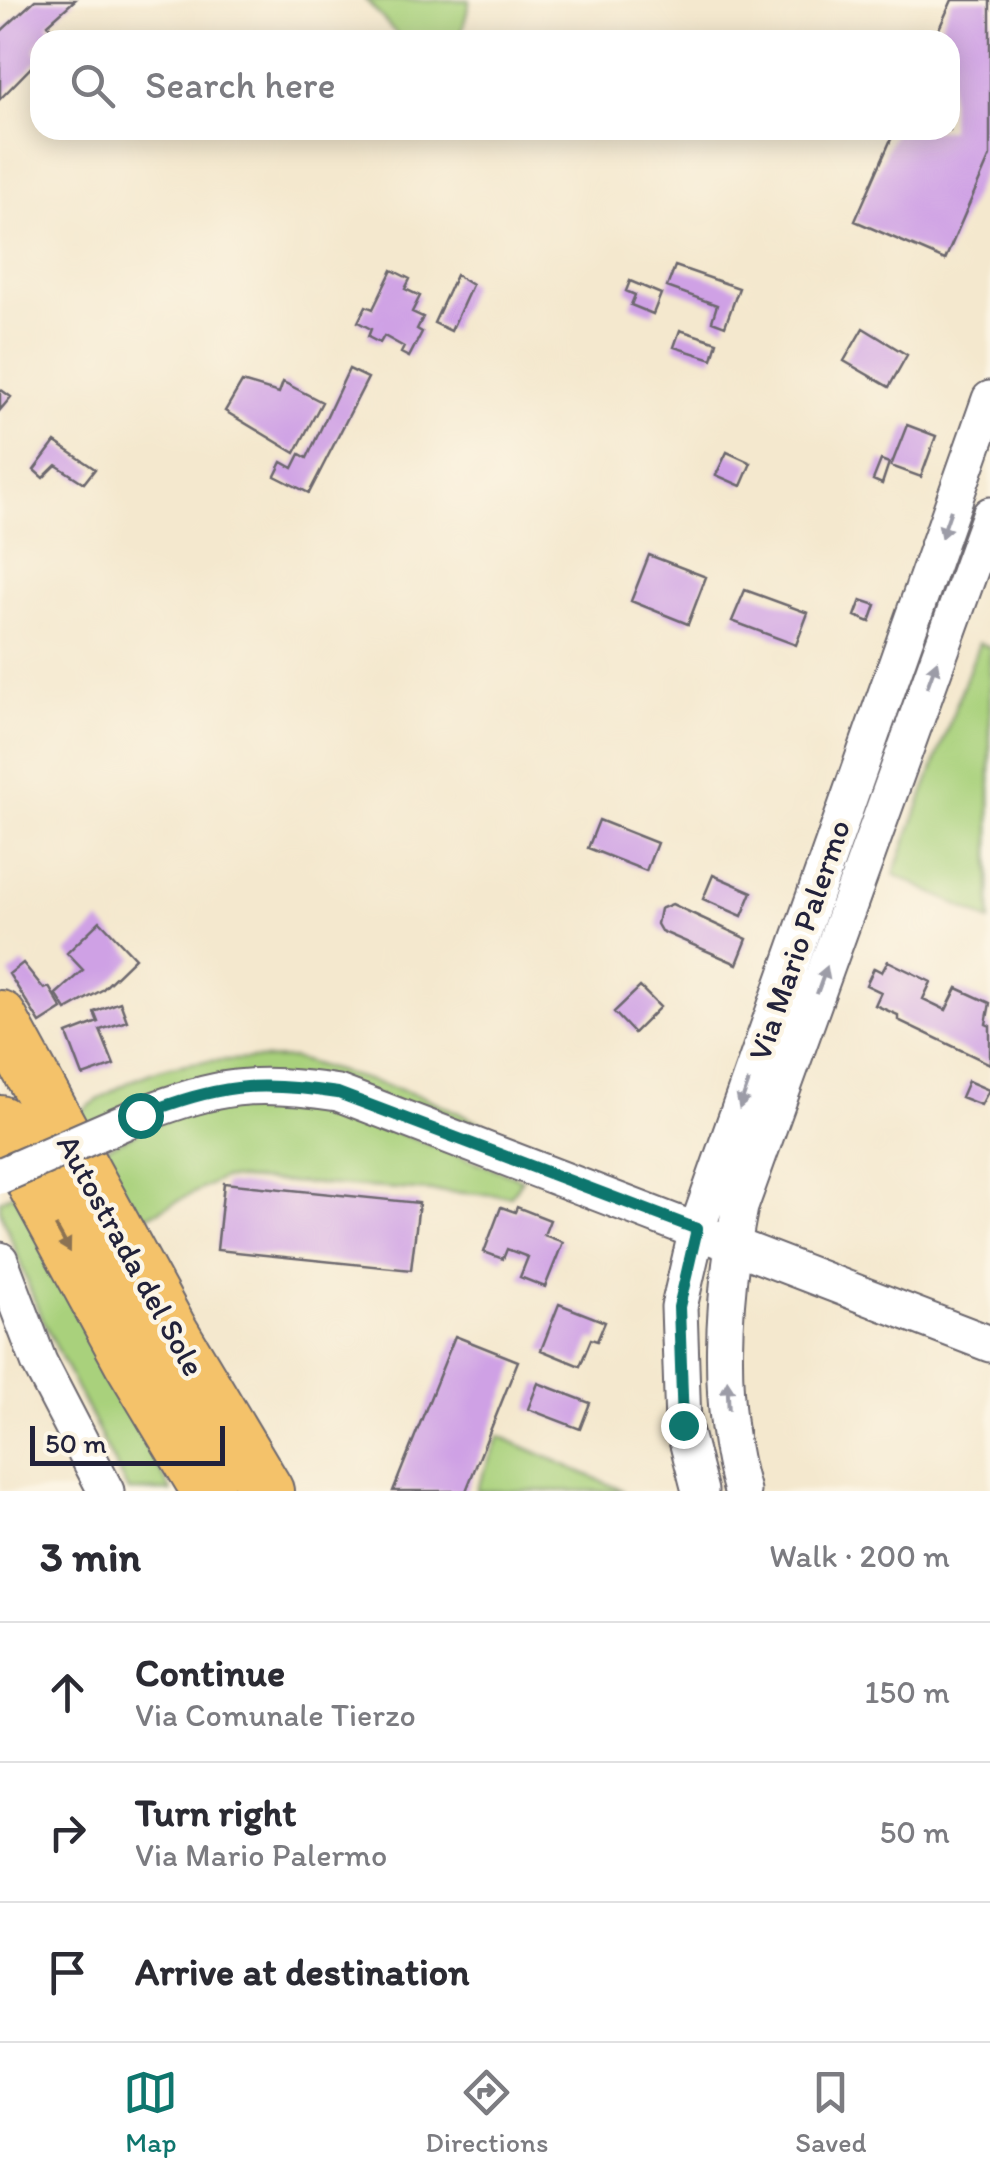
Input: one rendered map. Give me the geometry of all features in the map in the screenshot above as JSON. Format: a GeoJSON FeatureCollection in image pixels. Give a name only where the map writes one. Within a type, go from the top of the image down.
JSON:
{"type":"FeatureCollection","features":[{"type":"Feature","properties":{"kind":"highway","name":"Autostrada del Sole"},"geometry":{"type":"LineString","coordinates":[[0,1017],[169,1327],[266,1491]]}},
{"type":"Feature","properties":{"kind":"highway","name":"Autostrada del Sole"},"geometry":{"type":"LineString","coordinates":[[0,1122],[130,1361],[208,1491]]}},
{"type":"Feature","properties":{"kind":"street","name":"Via Mario Palermo"},"geometry":{"type":"LineString","coordinates":[[700,1491],[683,1425],[679,1307],[697,1229],[990,399]]}},
{"type":"Feature","properties":{"kind":"street","name":"Via Mario Palermo"},"geometry":{"type":"LineString","coordinates":[[742,1491],[730,1429],[725,1328],[740,1207],[990,515]]}},
{"type":"Feature","properties":{"kind":"street"},"geometry":{"type":"LineString","coordinates":[[0,1176],[140,1115],[234,1085],[279,1084],[338,1093],[990,1344]]}},
{"type":"Feature","properties":{"kind":"street"},"geometry":{"type":"LineString","coordinates":[[0,1260],[39,1362],[106,1491]]}},
{"type":"Feature","properties":{"kind":"green space"},"geometry":{"type":"Polygon","coordinates":[[[366,0],[470,0],[462,30],[393,30],[366,0]]]}},
{"type":"Feature","properties":{"kind":"green space"},"geometry":{"type":"Polygon","coordinates":[[[979,643],[990,647],[990,921],[894,874],[979,643]]]}},
{"type":"Feature","properties":{"kind":"green space"},"geometry":{"type":"Polygon","coordinates":[[[293,1058],[424,1097],[518,1139],[524,1151],[345,1083],[84,1125],[78,1114],[106,1095],[156,1071],[205,1061],[293,1058]]]}},
{"type":"Feature","properties":{"kind":"green space"},"geometry":{"type":"Polygon","coordinates":[[[228,1100],[323,1105],[522,1179],[511,1196],[223,1178],[138,1221],[98,1151],[183,1112],[228,1100]]]}},
{"type":"Feature","properties":{"kind":"green space"},"geometry":{"type":"Polygon","coordinates":[[[15,1193],[171,1491],[128,1491],[38,1310],[0,1209],[0,1200],[15,1193]]]}},
{"type":"Feature","properties":{"kind":"green space"},"geometry":{"type":"Polygon","coordinates":[[[499,1436],[624,1491],[476,1491],[499,1436]]]}},
{"type":"Feature","properties":{"kind":"building"},"geometry":{"type":"Polygon","coordinates":[[[35,0],[75,0],[48,24],[52,30],[30,30],[30,68],[0,99],[0,32],[35,0]]]}},
{"type":"Feature","properties":{"kind":"building"},"geometry":{"type":"Polygon","coordinates":[[[952,0],[990,0],[990,156],[945,260],[855,221],[891,140],[960,140],[960,30],[938,30],[952,0]]]}},
{"type":"Feature","properties":{"kind":"building"},"geometry":{"type":"Polygon","coordinates":[[[675,266],[739,288],[725,326],[712,321],[717,305],[667,287],[675,266]]]}},
{"type":"Feature","properties":{"kind":"building"},"geometry":{"type":"Polygon","coordinates":[[[392,270],[410,279],[405,289],[420,296],[412,312],[423,317],[417,329],[422,332],[409,357],[401,353],[404,347],[384,336],[380,343],[368,337],[371,329],[358,322],[366,306],[373,309],[392,270]]]}},
{"type":"Feature","properties":{"kind":"building"},"geometry":{"type":"Polygon","coordinates":[[[456,275],[472,285],[451,331],[434,323],[456,275]]]}},
{"type":"Feature","properties":{"kind":"building"},"geometry":{"type":"Polygon","coordinates":[[[630,281],[661,294],[653,314],[631,305],[635,295],[626,291],[630,281]]]}},
{"type":"Feature","properties":{"kind":"building"},"geometry":{"type":"Polygon","coordinates":[[[863,328],[907,355],[889,387],[844,361],[863,328]]]}},
{"type":"Feature","properties":{"kind":"building"},"geometry":{"type":"Polygon","coordinates":[[[680,330],[717,342],[712,359],[674,347],[680,330]]]}},
{"type":"Feature","properties":{"kind":"building"},"geometry":{"type":"Polygon","coordinates":[[[349,369],[368,378],[309,493],[275,476],[282,462],[293,468],[300,454],[307,458],[349,369]]]}},
{"type":"Feature","properties":{"kind":"building"},"geometry":{"type":"Polygon","coordinates":[[[242,382],[279,393],[283,382],[322,402],[295,453],[225,411],[242,382]]]}},
{"type":"Feature","properties":{"kind":"building"},"geometry":{"type":"Polygon","coordinates":[[[0,389],[11,397],[0,410],[0,389]]]}},
{"type":"Feature","properties":{"kind":"building"},"geometry":{"type":"Polygon","coordinates":[[[907,425],[936,436],[921,477],[891,466],[907,425]]]}},
{"type":"Feature","properties":{"kind":"building"},"geometry":{"type":"Polygon","coordinates":[[[55,442],[95,469],[84,483],[56,465],[43,478],[34,470],[55,442]]]}},
{"type":"Feature","properties":{"kind":"building"},"geometry":{"type":"Polygon","coordinates":[[[727,452],[751,463],[741,486],[716,475],[727,452]]]}},
{"type":"Feature","properties":{"kind":"building"},"geometry":{"type":"Polygon","coordinates":[[[881,460],[889,463],[882,484],[873,480],[881,460]]]}},
{"type":"Feature","properties":{"kind":"building"},"geometry":{"type":"Polygon","coordinates":[[[649,555],[706,577],[688,624],[631,601],[649,555]]]}},
{"type":"Feature","properties":{"kind":"building"},"geometry":{"type":"Polygon","coordinates":[[[745,590],[808,613],[796,645],[732,621],[745,590]]]}},
{"type":"Feature","properties":{"kind":"building"},"geometry":{"type":"Polygon","coordinates":[[[861,600],[876,605],[870,622],[855,616],[861,600]]]}},
{"type":"Feature","properties":{"kind":"building"},"geometry":{"type":"Polygon","coordinates":[[[599,820],[657,843],[646,871],[588,848],[599,820]]]}},
{"type":"Feature","properties":{"kind":"building"},"geometry":{"type":"Polygon","coordinates":[[[713,875],[752,892],[742,916],[703,899],[713,875]]]}},
{"type":"Feature","properties":{"kind":"building"},"geometry":{"type":"Polygon","coordinates":[[[672,904],[747,939],[737,964],[661,931],[657,924],[660,909],[672,904]]]}},
{"type":"Feature","properties":{"kind":"building"},"geometry":{"type":"Polygon","coordinates":[[[100,921],[135,958],[102,990],[66,1010],[56,994],[83,970],[67,953],[100,921]]]}},
{"type":"Feature","properties":{"kind":"building"},"geometry":{"type":"Polygon","coordinates":[[[888,961],[931,982],[923,999],[946,1010],[957,988],[990,1003],[986,1024],[990,1026],[990,1064],[875,1005],[881,992],[866,985],[874,968],[882,972],[888,961]]]}},
{"type":"Feature","properties":{"kind":"building"},"geometry":{"type":"Polygon","coordinates":[[[23,963],[44,989],[49,987],[62,1009],[40,1023],[9,974],[23,963]]]}},
{"type":"Feature","properties":{"kind":"building"},"geometry":{"type":"Polygon","coordinates":[[[640,987],[660,1007],[634,1033],[614,1012],[640,987]]]}},
{"type":"Feature","properties":{"kind":"building"},"geometry":{"type":"Polygon","coordinates":[[[120,1002],[127,1021],[100,1030],[114,1065],[83,1076],[67,1034],[98,1022],[94,1012],[120,1002]]]}},
{"type":"Feature","properties":{"kind":"building"},"geometry":{"type":"Polygon","coordinates":[[[968,1081],[989,1090],[981,1105],[961,1097],[968,1081]]]}},
{"type":"Feature","properties":{"kind":"building"},"geometry":{"type":"Polygon","coordinates":[[[224,1183],[419,1203],[411,1270],[217,1250],[224,1183]]]}},
{"type":"Feature","properties":{"kind":"building"},"geometry":{"type":"Polygon","coordinates":[[[501,1207],[515,1212],[517,1207],[550,1220],[544,1235],[563,1242],[545,1287],[520,1277],[528,1257],[507,1249],[503,1259],[484,1252],[501,1207]]]}},
{"type":"Feature","properties":{"kind":"building"},"geometry":{"type":"Polygon","coordinates":[[[559,1304],[605,1322],[597,1341],[591,1339],[580,1366],[541,1350],[559,1304]]]}},
{"type":"Feature","properties":{"kind":"building"},"geometry":{"type":"Polygon","coordinates":[[[455,1336],[518,1361],[466,1491],[393,1491],[455,1336]]]}},
{"type":"Feature","properties":{"kind":"building"},"geometry":{"type":"Polygon","coordinates":[[[538,1383],[590,1403],[580,1429],[528,1409],[538,1383]]]}},
{"type":"Feature","properties":{"kind":"route"},"geometry":{"type":"LineString","coordinates":[[140,1115],[198,1093],[234,1085],[279,1084],[338,1093],[697,1229],[679,1307],[683,1425]]}}]}
